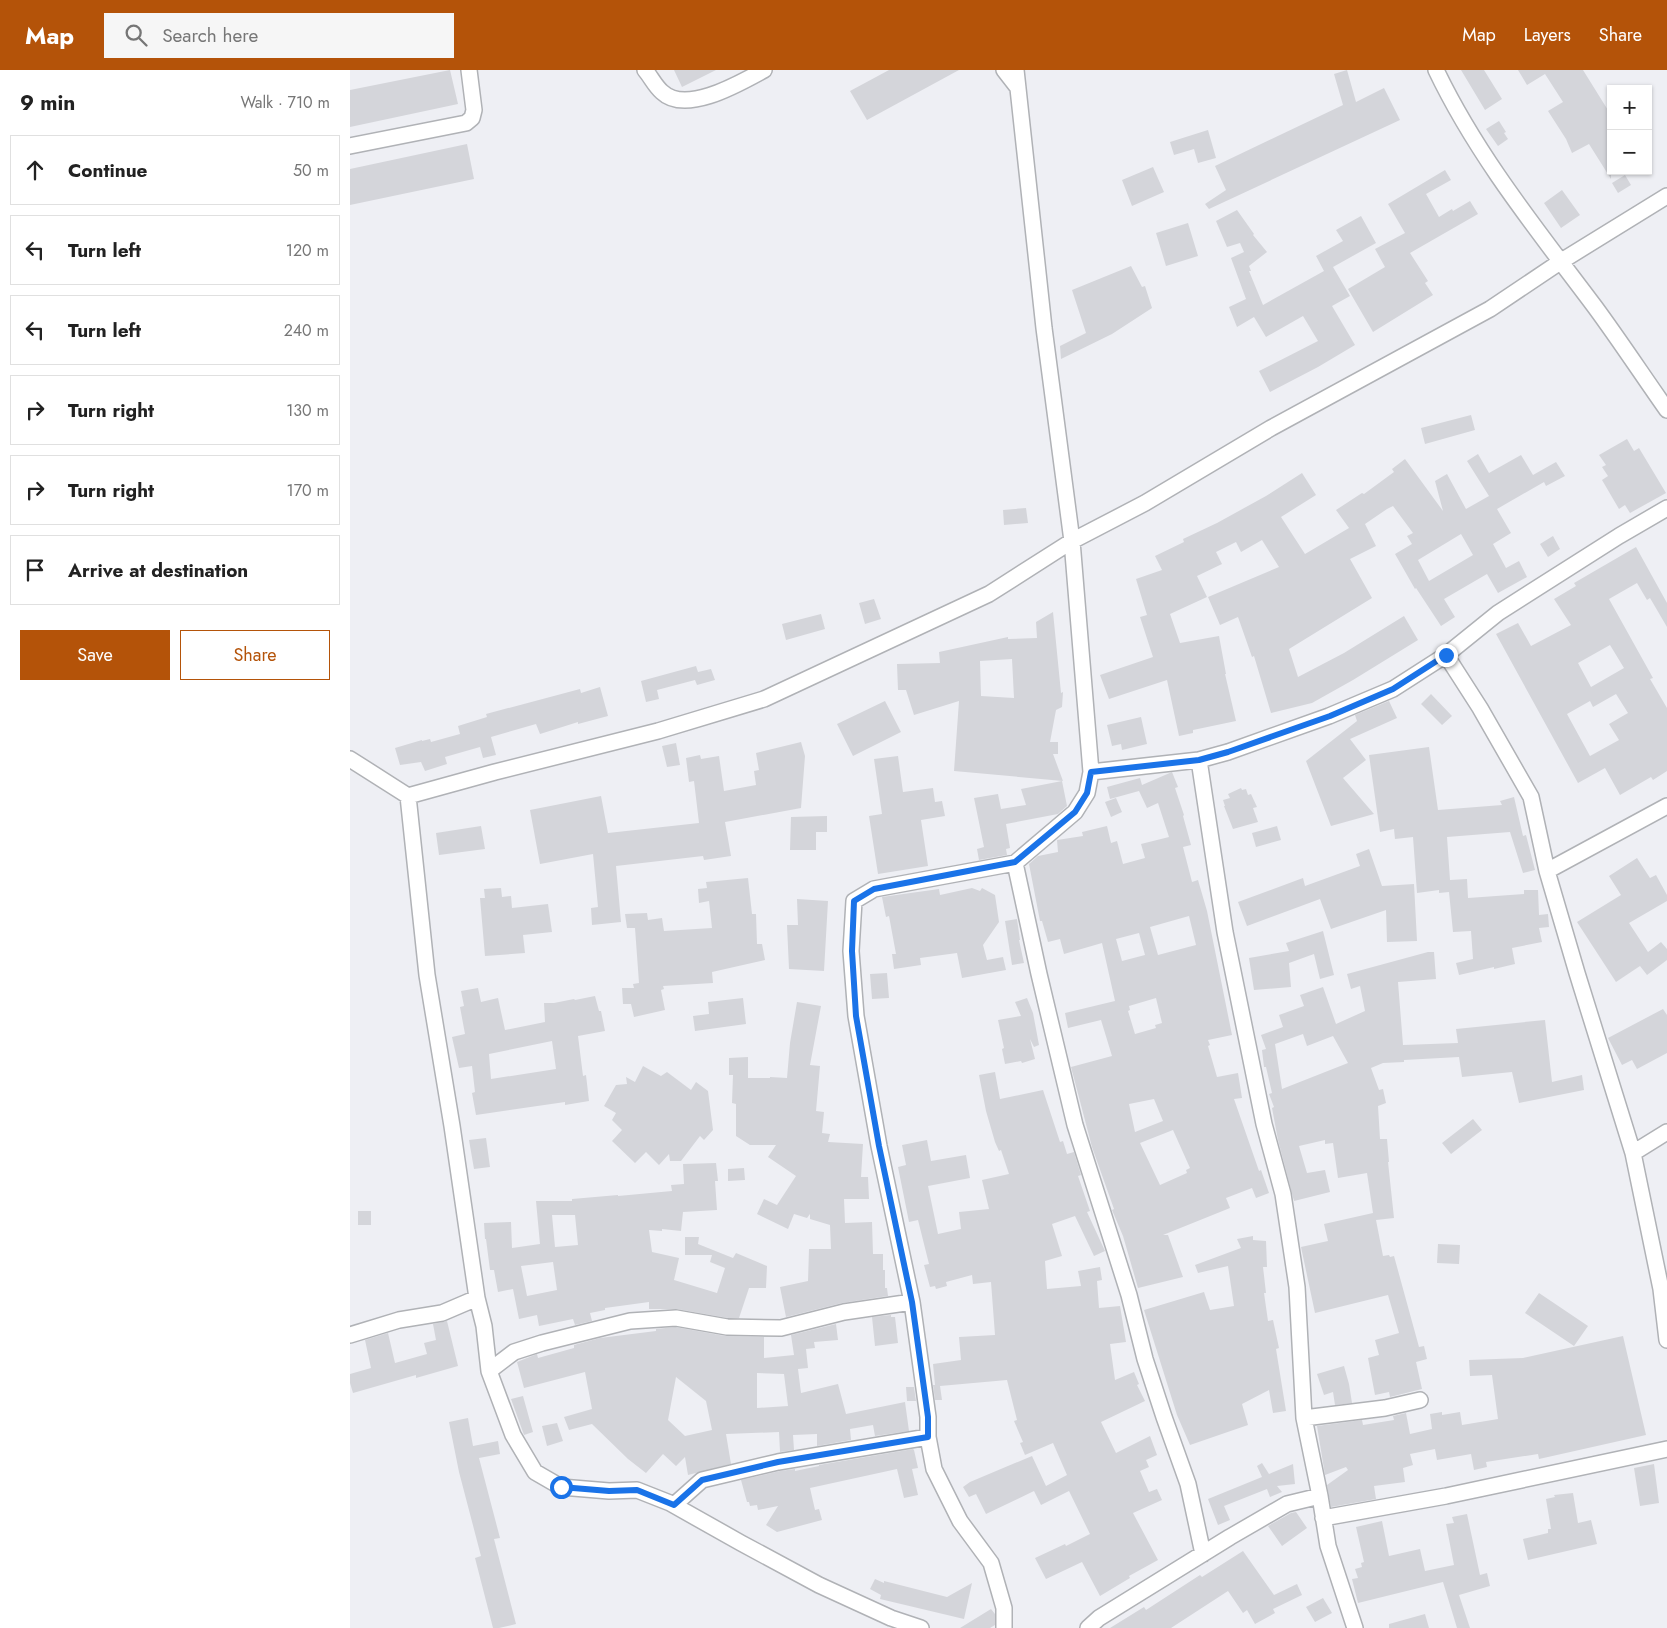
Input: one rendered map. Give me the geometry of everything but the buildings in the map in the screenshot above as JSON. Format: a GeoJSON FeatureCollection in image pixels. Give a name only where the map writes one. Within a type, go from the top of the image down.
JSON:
{"type":"FeatureCollection","features":[{"type":"Feature","properties":{"kind":"street"},"geometry":{"type":"LineString","coordinates":[[350,146],[466,123],[472,118],[474,110],[469,70]]}},
{"type":"Feature","properties":{"kind":"street"},"geometry":{"type":"LineString","coordinates":[[645,70],[662,93],[677,100],[698,99],[735,86],[764,70]]}},
{"type":"Feature","properties":{"kind":"street"},"geometry":{"type":"LineString","coordinates":[[1004,70],[1018,88]]}},
{"type":"Feature","properties":{"kind":"street"},"geometry":{"type":"LineString","coordinates":[[1004,1628],[1004,1608],[991,1563],[960,1520],[934,1469],[928,1437],[928,1417],[912,1302],[879,1146],[856,1016],[852,951],[854,901],[874,889],[1015,862],[1075,812],[1087,793],[1091,772],[1072,541],[1044,328],[1016,70]]}},
{"type":"Feature","properties":{"kind":"street"},"geometry":{"type":"LineString","coordinates":[[1436,70],[1448,96],[1486,160],[1596,309],[1667,410]]}},
{"type":"Feature","properties":{"kind":"street"},"geometry":{"type":"LineString","coordinates":[[350,759],[408,796],[658,731],[764,699],[989,594],[1072,541],[1145,503],[1271,428],[1490,309],[1560,262],[1667,196]]}},
{"type":"Feature","properties":{"kind":"street"},"geometry":{"type":"LineString","coordinates":[[1091,772],[1199,760],[1238,748],[1348,708],[1393,689],[1446,655],[1498,612],[1667,508]]}},
{"type":"Feature","properties":{"kind":"street"},"geometry":{"type":"LineString","coordinates":[[1446,655],[1480,708],[1531,797],[1547,871],[1633,1153],[1664,1288],[1667,1340]]}},
{"type":"Feature","properties":{"kind":"street"},"geometry":{"type":"LineString","coordinates":[[1199,760],[1225,932],[1264,1124],[1283,1194],[1298,1288],[1304,1418],[1328,1546],[1354,1628]]}},
{"type":"Feature","properties":{"kind":"street"},"geometry":{"type":"LineString","coordinates":[[408,796],[427,976],[484,1326],[489,1371],[513,1435],[535,1472],[561,1487],[609,1491],[637,1490],[674,1505],[819,1585],[892,1618],[921,1628]]}},
{"type":"Feature","properties":{"kind":"street"},"geometry":{"type":"LineString","coordinates":[[1547,871],[1667,806]]}},
{"type":"Feature","properties":{"kind":"street"},"geometry":{"type":"LineString","coordinates":[[1015,862],[1039,974],[1075,1125],[1129,1295],[1145,1359],[1188,1484],[1203,1554]]}},
{"type":"Feature","properties":{"kind":"street"},"geometry":{"type":"LineString","coordinates":[[1633,1153],[1667,1132]]}},
{"type":"Feature","properties":{"kind":"street"},"geometry":{"type":"LineString","coordinates":[[350,1335],[399,1320],[442,1313],[478,1298]]}},
{"type":"Feature","properties":{"kind":"street"},"geometry":{"type":"LineString","coordinates":[[489,1371],[514,1352],[630,1321],[676,1318],[727,1327],[781,1328],[844,1312],[912,1302]]}},
{"type":"Feature","properties":{"kind":"street"},"geometry":{"type":"LineString","coordinates":[[1304,1418],[1385,1408],[1420,1400]]}},
{"type":"Feature","properties":{"kind":"street"},"geometry":{"type":"LineString","coordinates":[[674,1505],[702,1480],[778,1462],[928,1437]]}},
{"type":"Feature","properties":{"kind":"street"},"geometry":{"type":"LineString","coordinates":[[1323,1518],[1446,1496],[1667,1449]]}},
{"type":"Feature","properties":{"kind":"street"},"geometry":{"type":"LineString","coordinates":[[1088,1628],[1099,1618],[1287,1504],[1320,1496]]}},
{"type":"Feature","properties":{"kind":"route"},"geometry":{"type":"LineString","coordinates":[[561,1487],[609,1491],[637,1490],[674,1505],[702,1480],[778,1462],[928,1437],[928,1417],[912,1302],[879,1146],[856,1016],[852,951],[854,901],[874,889],[1015,862],[1075,812],[1087,793],[1091,772],[1199,760],[1228,752],[1330,716],[1393,689],[1446,655]]}}]}
